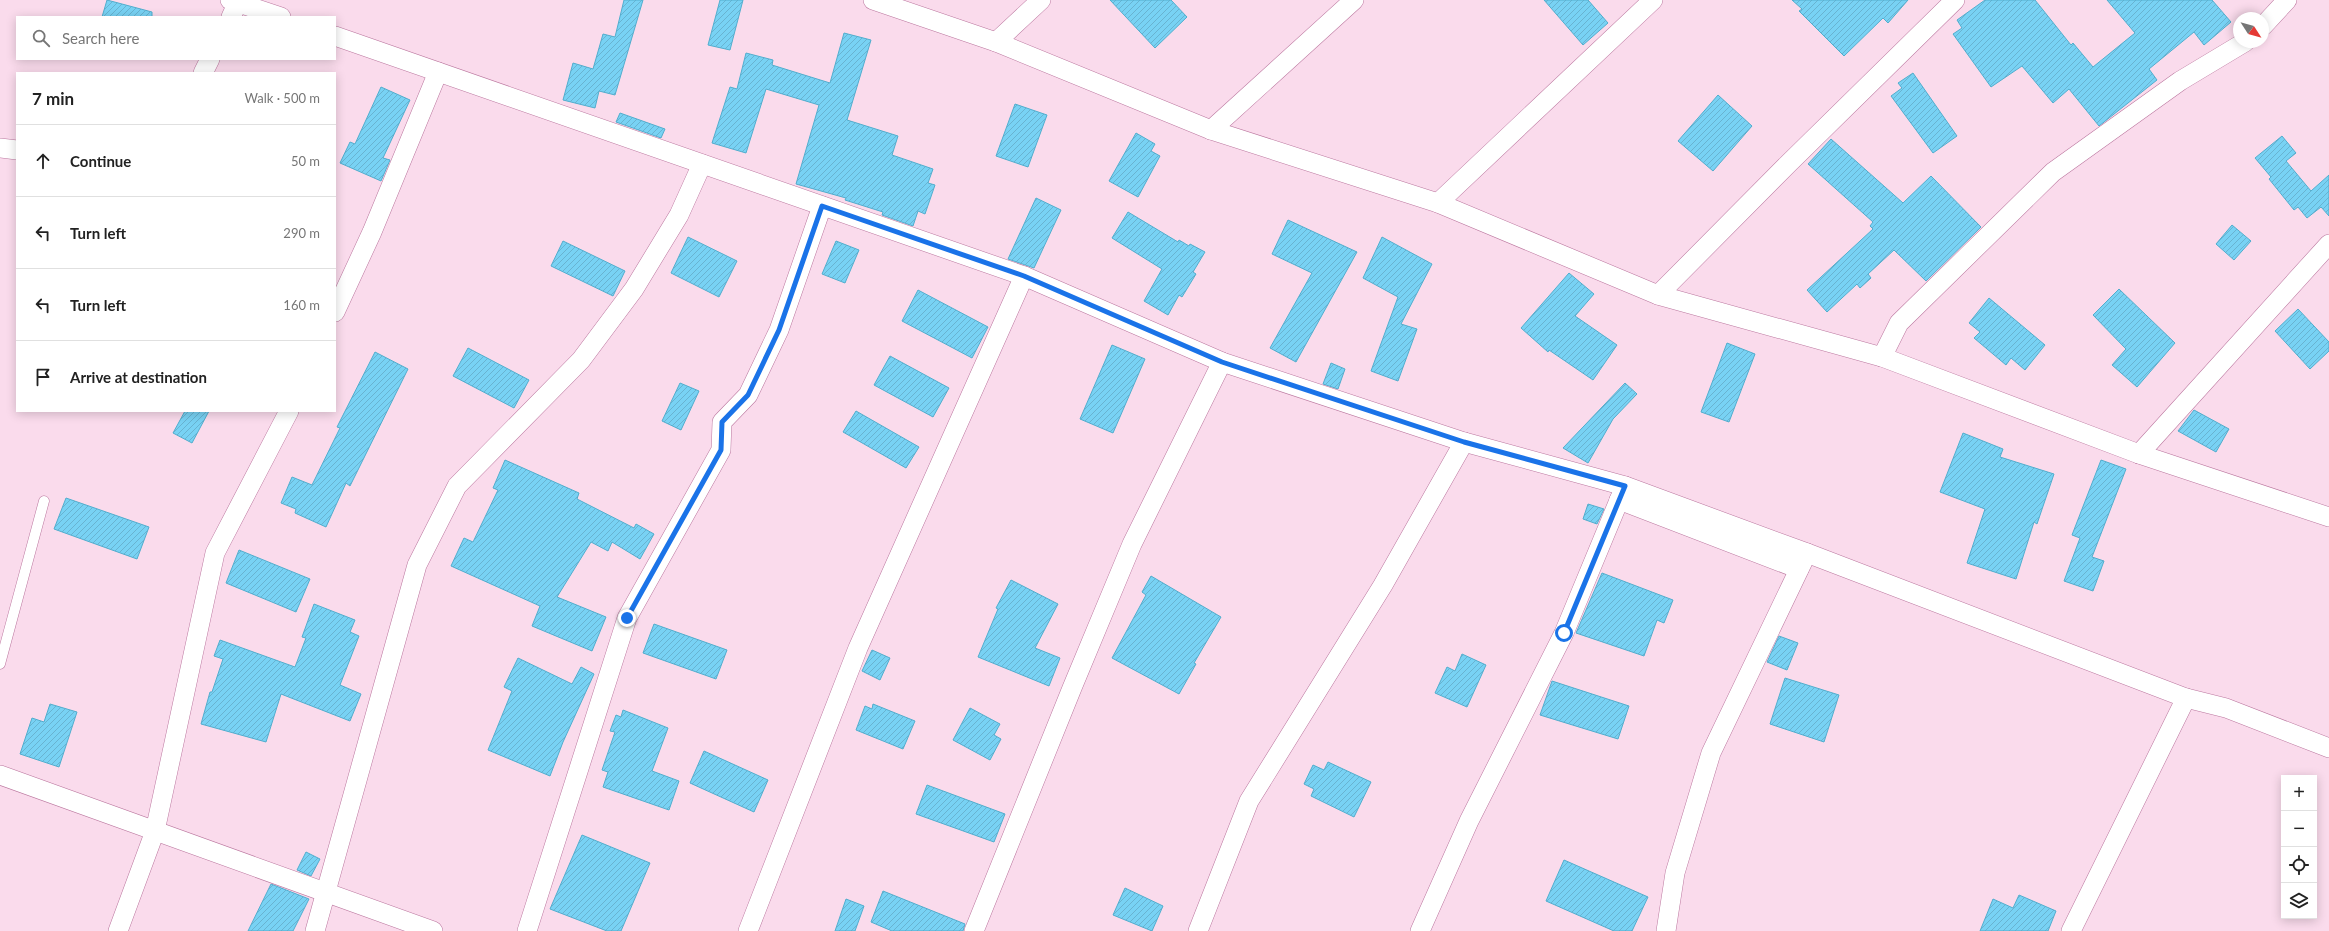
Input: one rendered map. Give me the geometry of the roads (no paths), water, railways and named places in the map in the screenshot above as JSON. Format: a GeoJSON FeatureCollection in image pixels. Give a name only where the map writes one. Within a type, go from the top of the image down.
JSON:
{"type":"FeatureCollection","features":[{"type":"Feature","properties":{"kind":"street"},"geometry":{"type":"LineString","coordinates":[[873,0],[996,42],[1211,130],[1438,203],[1658,295],[1882,357],[2139,454],[2329,517]]}},
{"type":"Feature","properties":{"kind":"street"},"geometry":{"type":"LineString","coordinates":[[996,42],[1041,0]]}},
{"type":"Feature","properties":{"kind":"street"},"geometry":{"type":"LineString","coordinates":[[1211,130],[1354,0]]}},
{"type":"Feature","properties":{"kind":"street"},"geometry":{"type":"LineString","coordinates":[[1438,203],[1653,0]]}},
{"type":"Feature","properties":{"kind":"street"},"geometry":{"type":"LineString","coordinates":[[1658,295],[1789,163],[1955,0]]}},
{"type":"Feature","properties":{"kind":"street"},"geometry":{"type":"LineString","coordinates":[[2269,20],[2287,0]]}},
{"type":"Feature","properties":{"kind":"street"},"geometry":{"type":"LineString","coordinates":[[233,6],[277,16]]}},
{"type":"Feature","properties":{"kind":"street"},"geometry":{"type":"LineString","coordinates":[[336,36],[1024,276],[1222,362],[1622,493],[1803,561],[2186,698],[2226,708],[2329,748]]}},
{"type":"Feature","properties":{"kind":"street"},"geometry":{"type":"LineString","coordinates":[[1882,357],[1899,323],[2053,172],[2180,81],[2235,48]]}},
{"type":"Feature","properties":{"kind":"street"},"geometry":{"type":"LineString","coordinates":[[204,72],[210,60]]}},
{"type":"Feature","properties":{"kind":"street"},"geometry":{"type":"LineString","coordinates":[[336,310],[372,232],[438,72]]}},
{"type":"Feature","properties":{"kind":"street"},"geometry":{"type":"LineString","coordinates":[[0,148],[16,150]]}},
{"type":"Feature","properties":{"kind":"street"},"geometry":{"type":"LineString","coordinates":[[315,931],[417,565],[458,486],[514,426],[581,360],[634,289],[679,215],[702,164]]}},
{"type":"Feature","properties":{"kind":"street"},"geometry":{"type":"LineString","coordinates":[[527,931],[627,618],[721,450],[722,422],[748,395],[776,337],[822,206]]}},
{"type":"Feature","properties":{"kind":"street"},"geometry":{"type":"LineString","coordinates":[[2139,454],[2329,244]]}},
{"type":"Feature","properties":{"kind":"street"},"geometry":{"type":"LineString","coordinates":[[748,931],[858,648],[1024,276]]}},
{"type":"Feature","properties":{"kind":"street"},"geometry":{"type":"LineString","coordinates":[[974,931],[1132,544],[1222,362]]}},
{"type":"Feature","properties":{"kind":"street"},"geometry":{"type":"LineString","coordinates":[[118,931],[155,831],[215,552],[288,412]]}},
{"type":"Feature","properties":{"kind":"street"},"geometry":{"type":"LineString","coordinates":[[1198,931],[1249,801],[1383,585],[1464,442]]}},
{"type":"Feature","properties":{"kind":"street"},"geometry":{"type":"LineString","coordinates":[[1420,931],[1469,821],[1564,633],[1622,493]]}},
{"type":"Feature","properties":{"kind":"street"},"geometry":{"type":"LineString","coordinates":[[1666,931],[1675,873],[1711,753],[1803,561]]}},
{"type":"Feature","properties":{"kind":"street"},"geometry":{"type":"LineString","coordinates":[[2071,931],[2186,698]]}},
{"type":"Feature","properties":{"kind":"street"},"geometry":{"type":"LineString","coordinates":[[0,775],[433,931]]}},
{"type":"Feature","properties":{"kind":"lane"},"geometry":{"type":"LineString","coordinates":[[0,664],[44,501]]}}]}
